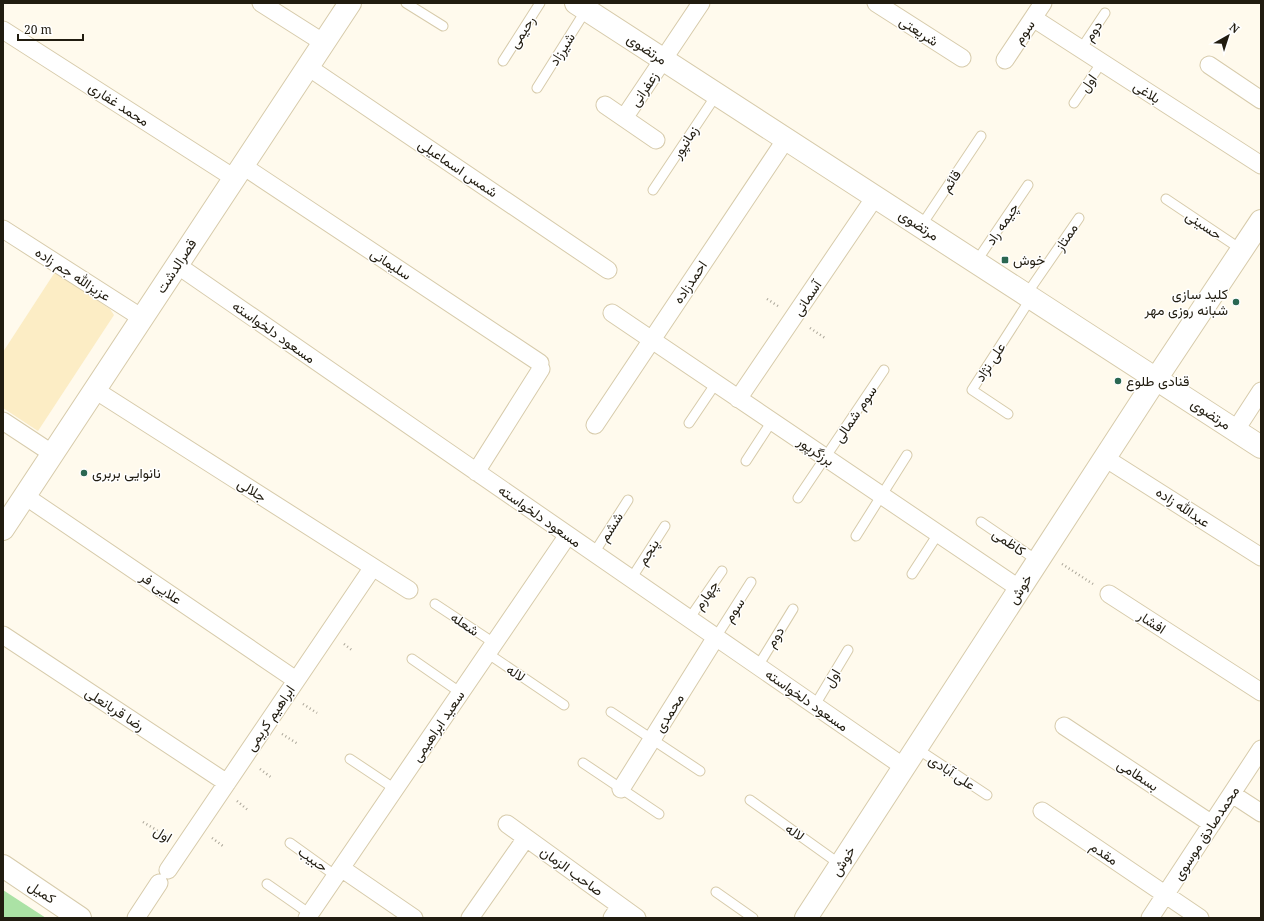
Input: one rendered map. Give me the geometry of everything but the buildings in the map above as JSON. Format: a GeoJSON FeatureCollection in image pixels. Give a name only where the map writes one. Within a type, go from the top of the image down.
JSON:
{"type":"FeatureCollection","features":[{"type":"Feature","properties":{"kind":"street"},"geometry":{"type":"LineString","coordinates":[[261,3],[324,43]]}},
{"type":"Feature","properties":{"kind":"street","name":"قصرالدشت"},"geometry":{"type":"LineString","coordinates":[[3,529],[350,3]]}},
{"type":"Feature","properties":{"kind":"street"},"geometry":{"type":"LineString","coordinates":[[664,59],[701,3]]}},
{"type":"Feature","properties":{"kind":"street","name":"شریعتی"},"geometry":{"type":"LineString","coordinates":[[876,3],[962,58]]}},
{"type":"Feature","properties":{"kind":"street","name":"سوم"},"geometry":{"type":"LineString","coordinates":[[1005,60],[1043,3]]}},
{"type":"Feature","properties":{"kind":"street","name":"مرتضوی"},"geometry":{"type":"LineString","coordinates":[[581,6],[1261,447]]}},
{"type":"Feature","properties":{"kind":"street","name":"بلاغی"},"geometry":{"type":"LineString","coordinates":[[1033,18],[1261,164]]}},
{"type":"Feature","properties":{"kind":"street","name":"محمد غفاری"},"geometry":{"type":"LineString","coordinates":[[3,30],[238,172]]}},
{"type":"Feature","properties":{"kind":"street","name":"زعفرانی"},"geometry":{"type":"LineString","coordinates":[[624,118],[664,59]]}},
{"type":"Feature","properties":{"kind":"street"},"geometry":{"type":"LineString","coordinates":[[1209,66],[1261,100]]}},
{"type":"Feature","properties":{"kind":"street","name":"شمس اسماعیلی"},"geometry":{"type":"LineString","coordinates":[[308,67],[608,270]]}},
{"type":"Feature","properties":{"kind":"street"},"geometry":{"type":"LineString","coordinates":[[605,105],[656,140]]}},
{"type":"Feature","properties":{"kind":"street","name":"احمدزاده"},"geometry":{"type":"LineString","coordinates":[[595,425],[786,139]]}},
{"type":"Feature","properties":{"kind":"street","name":"سلیمانی"},"geometry":{"type":"LineString","coordinates":[[238,172],[541,366],[476,472]]}},
{"type":"Feature","properties":{"kind":"street","name":"آسمانی"},"geometry":{"type":"LineString","coordinates":[[738,399],[875,197]]}},
{"type":"Feature","properties":{"kind":"street","name":"خوش"},"geometry":{"type":"LineString","coordinates":[[809,917],[916,748],[1156,379],[1261,221]]}},
{"type":"Feature","properties":{"kind":"street","name":"عزیزالله جم زاده"},"geometry":{"type":"LineString","coordinates":[[3,229],[142,318]]}},
{"type":"Feature","properties":{"kind":"street","name":"مسعود دلخواسته"},"geometry":{"type":"LineString","coordinates":[[177,266],[904,767]]}},
{"type":"Feature","properties":{"kind":"street","name":"برزگرپور"},"geometry":{"type":"LineString","coordinates":[[612,313],[1020,589]]}},
{"type":"Feature","properties":{"kind":"street","name":"جلالی"},"geometry":{"type":"LineString","coordinates":[[95,390],[409,590]]}},
{"type":"Feature","properties":{"kind":"street"},"geometry":{"type":"LineString","coordinates":[[1235,431],[1261,391]]}},
{"type":"Feature","properties":{"kind":"street"},"geometry":{"type":"LineString","coordinates":[[3,421],[53,454]]}},
{"type":"Feature","properties":{"kind":"street","name":"عبدالله زاده"},"geometry":{"type":"LineString","coordinates":[[1105,458],[1261,557]]}},
{"type":"Feature","properties":{"kind":"street","name":"علایی فر"},"geometry":{"type":"LineString","coordinates":[[25,496],[296,680]]}},
{"type":"Feature","properties":{"kind":"street","name":"سعید ابراهیمی"},"geometry":{"type":"LineString","coordinates":[[309,916],[568,535]]}},
{"type":"Feature","properties":{"kind":"street","name":"ابراهیم کریمی"},"geometry":{"type":"LineString","coordinates":[[136,918],[373,567]]}},
{"type":"Feature","properties":{"kind":"street","name":"افشار"},"geometry":{"type":"LineString","coordinates":[[1109,594],[1261,692]]}},
{"type":"Feature","properties":{"kind":"street","name":"رضا قربانعلی"},"geometry":{"type":"LineString","coordinates":[[3,635],[227,783]]}},
{"type":"Feature","properties":{"kind":"street","name":"محمدی"},"geometry":{"type":"LineString","coordinates":[[622,789],[716,637]]}},
{"type":"Feature","properties":{"kind":"street","name":"بسطامی"},"geometry":{"type":"LineString","coordinates":[[1064,726],[1212,824]]}},
{"type":"Feature","properties":{"kind":"street","name":"محمدصادق موسوی"},"geometry":{"type":"LineString","coordinates":[[1150,918],[1261,749]]}},
{"type":"Feature","properties":{"kind":"street"},"geometry":{"type":"LineString","coordinates":[[1232,794],[1261,813]]}},
{"type":"Feature","properties":{"kind":"street","name":"مقدم"},"geometry":{"type":"LineString","coordinates":[[1042,811],[1200,918]]}},
{"type":"Feature","properties":{"kind":"street","name":"صاحب الزمان"},"geometry":{"type":"LineString","coordinates":[[507,824],[616,912],[637,918]]}},
{"type":"Feature","properties":{"kind":"street"},"geometry":{"type":"LineString","coordinates":[[470,918],[526,838]]}},
{"type":"Feature","properties":{"kind":"street","name":"کمیل"},"geometry":{"type":"LineString","coordinates":[[3,866],[80,918]]}},
{"type":"Feature","properties":{"kind":"street"},"geometry":{"type":"LineString","coordinates":[[339,872],[414,918]]}},
{"type":"Feature","properties":{"kind":"lane"},"geometry":{"type":"LineString","coordinates":[[406,3],[443,26]]}},
{"type":"Feature","properties":{"kind":"lane","name":"رحیمی"},"geometry":{"type":"LineString","coordinates":[[503,61],[540,3]]}},
{"type":"Feature","properties":{"kind":"lane","name":"شیرزاد"},"geometry":{"type":"LineString","coordinates":[[537,88],[581,6]]}},
{"type":"Feature","properties":{"kind":"lane","name":"دوم"},"geometry":{"type":"LineString","coordinates":[[1081,49],[1105,13]]}},
{"type":"Feature","properties":{"kind":"lane","name":"اول"},"geometry":{"type":"LineString","coordinates":[[1074,103],[1102,62]]}},
{"type":"Feature","properties":{"kind":"lane","name":"زمانپور"},"geometry":{"type":"LineString","coordinates":[[653,190],[717,94]]}},
{"type":"Feature","properties":{"kind":"lane","name":"قائم"},"geometry":{"type":"LineString","coordinates":[[920,226],[981,136]]}},
{"type":"Feature","properties":{"kind":"lane","name":"چیمه راد"},"geometry":{"type":"LineString","coordinates":[[976,262],[1028,185]]}},
{"type":"Feature","properties":{"kind":"lane","name":"حسینی"},"geometry":{"type":"LineString","coordinates":[[1166,199],[1242,250]]}},
{"type":"Feature","properties":{"kind":"lane","name":"ممتاز"},"geometry":{"type":"LineString","coordinates":[[1029,296],[1079,218]]}},
{"type":"Feature","properties":{"kind":"lane","name":"علی نژاد"},"geometry":{"type":"LineString","coordinates":[[1008,414],[972,390],[1029,296]]}},
{"type":"Feature","properties":{"kind":"lane","name":"سوم شمالی"},"geometry":{"type":"LineString","coordinates":[[798,498],[884,370]]}},
{"type":"Feature","properties":{"kind":"lane"},"geometry":{"type":"LineString","coordinates":[[689,423],[716,383]]}},
{"type":"Feature","properties":{"kind":"lane"},"geometry":{"type":"LineString","coordinates":[[746,461],[772,421]]}},
{"type":"Feature","properties":{"kind":"lane"},"geometry":{"type":"LineString","coordinates":[[856,536],[907,455]]}},
{"type":"Feature","properties":{"kind":"lane","name":"ششم"},"geometry":{"type":"LineString","coordinates":[[594,553],[628,500]]}},
{"type":"Feature","properties":{"kind":"lane","name":"کاظمی"},"geometry":{"type":"LineString","coordinates":[[981,522],[1041,556]]}},
{"type":"Feature","properties":{"kind":"lane","name":"پنجم"},"geometry":{"type":"LineString","coordinates":[[631,579],[665,526]]}},
{"type":"Feature","properties":{"kind":"lane"},"geometry":{"type":"LineString","coordinates":[[912,574],[938,534]]}},
{"type":"Feature","properties":{"kind":"lane","name":"چهارم"},"geometry":{"type":"LineString","coordinates":[[689,619],[722,571]]}},
{"type":"Feature","properties":{"kind":"lane","name":"سوم"},"geometry":{"type":"LineString","coordinates":[[716,637],[751,582]]}},
{"type":"Feature","properties":{"kind":"lane","name":"شعله"},"geometry":{"type":"LineString","coordinates":[[435,604],[491,648]]}},
{"type":"Feature","properties":{"kind":"lane","name":"دوم"},"geometry":{"type":"LineString","coordinates":[[758,666],[793,609]]}},
{"type":"Feature","properties":{"kind":"lane","name":"لاله"},"geometry":{"type":"LineString","coordinates":[[491,648],[564,705]]}},
{"type":"Feature","properties":{"kind":"lane","name":"اول"},"geometry":{"type":"LineString","coordinates":[[815,705],[848,650]]}},
{"type":"Feature","properties":{"kind":"lane"},"geometry":{"type":"LineString","coordinates":[[412,659],[460,693]]}},
{"type":"Feature","properties":{"kind":"lane"},"geometry":{"type":"LineString","coordinates":[[611,712],[700,770]]}},
{"type":"Feature","properties":{"kind":"lane","name":"علی آبادی"},"geometry":{"type":"LineString","coordinates":[[916,748],[987,795]]}},
{"type":"Feature","properties":{"kind":"lane"},"geometry":{"type":"LineString","coordinates":[[350,759],[395,790]]}},
{"type":"Feature","properties":{"kind":"lane"},"geometry":{"type":"LineString","coordinates":[[583,763],[659,814]]}},
{"type":"Feature","properties":{"kind":"lane","name":"لاله"},"geometry":{"type":"LineString","coordinates":[[750,800],[841,865]]}},
{"type":"Feature","properties":{"kind":"lane","name":"حبیب"},"geometry":{"type":"LineString","coordinates":[[290,843],[339,872]]}},
{"type":"Feature","properties":{"kind":"lane"},"geometry":{"type":"LineString","coordinates":[[267,884],[309,916]]}},
{"type":"Feature","properties":{"kind":"lane"},"geometry":{"type":"LineString","coordinates":[[716,892],[753,918]]}},
{"type":"Feature","properties":{"kind":"path"},"geometry":{"type":"LineString","coordinates":[[1041,556],[1109,594]]}},
{"type":"Feature","properties":{"kind":"path","name":"اول"},"geometry":{"type":"LineString","coordinates":[[142,822],[184,847]]}},
{"type":"Feature","properties":{"kind":"shaded area"},"geometry":{"type":"Polygon","coordinates":[[[55,272],[110,309],[114,315],[38,431],[3,408],[3,352],[55,272]]]}},
{"type":"Feature","properties":{"kind":"green space"},"geometry":{"type":"Polygon","coordinates":[[[3,890],[46,918],[3,918],[3,890]]]}},
{"type":"Feature","properties":{"kind":"place","name":"خوش"},"geometry":{"type":"Point","coordinates":[1005,260]}},
{"type":"Feature","properties":{"kind":"place","name":"کلید سازی شبانه روزی مهر"},"geometry":{"type":"Point","coordinates":[1236,302]}},
{"type":"Feature","properties":{"kind":"place","name":"قنادی طلوع"},"geometry":{"type":"Point","coordinates":[1118,381]}},
{"type":"Feature","properties":{"kind":"place","name":"نانوایی بربری"},"geometry":{"type":"Point","coordinates":[84,473]}}]}
